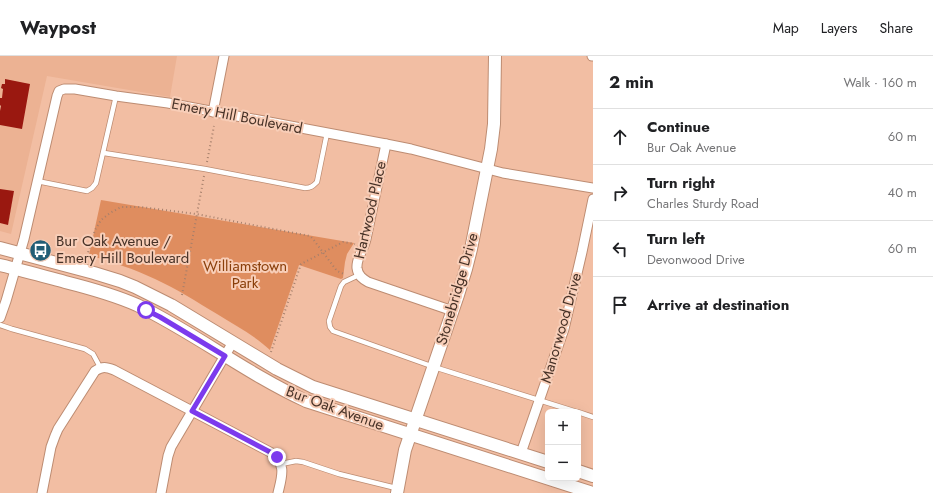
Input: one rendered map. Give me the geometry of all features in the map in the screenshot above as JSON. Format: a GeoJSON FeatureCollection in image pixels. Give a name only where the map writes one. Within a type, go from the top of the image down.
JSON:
{"type":"FeatureCollection","features":[{"type":"Feature","properties":{"kind":"street"},"geometry":{"type":"LineString","coordinates":[[213,112],[224,56]]}},
{"type":"Feature","properties":{"kind":"street","name":"Stonebridge Drive"},"geometry":{"type":"LineString","coordinates":[[398,491],[410,435],[466,269],[487,168],[494,124],[496,56]]}},
{"type":"Feature","properties":{"kind":"street","name":"Emery Hill Boulevard"},"geometry":{"type":"LineString","coordinates":[[0,318],[24,239],[59,91],[64,89],[69,88],[168,103],[411,149],[503,173],[593,188]]}},
{"type":"Feature","properties":{"kind":"street","name":"Hartwood Place"},"geometry":{"type":"LineString","coordinates":[[386,144],[366,241],[358,261],[357,267],[359,275],[368,282],[453,311]]}},
{"type":"Feature","properties":{"kind":"street","name":"Manorwood Drive"},"geometry":{"type":"LineString","coordinates":[[521,453],[564,329],[593,199]]}},
{"type":"Feature","properties":{"kind":"street","name":"Bur Oak Avenue"},"geometry":{"type":"LineString","coordinates":[[0,248],[94,273],[135,287],[171,305],[277,369],[313,387],[545,461]]}},
{"type":"Feature","properties":{"kind":"street","name":"Bur Oak Avenue"},"geometry":{"type":"LineString","coordinates":[[0,265],[84,287],[121,299],[160,317],[275,386],[306,401],[593,493]]}},
{"type":"Feature","properties":{"kind":"street"},"geometry":{"type":"LineString","coordinates":[[161,493],[171,447],[233,342]]}},
{"type":"Feature","properties":{"kind":"street"},"geometry":{"type":"LineString","coordinates":[[42,493],[51,447],[55,436],[90,377],[100,367],[108,367],[270,452],[277,457],[282,469],[278,493]]}},
{"type":"Feature","properties":{"kind":"street"},"geometry":{"type":"LineString","coordinates":[[581,472],[593,476]]}},
{"type":"Feature","properties":{"kind":"lane"},"geometry":{"type":"LineString","coordinates":[[37,181],[86,191],[92,188],[96,183],[116,96]]}},
{"type":"Feature","properties":{"kind":"lane"},"geometry":{"type":"LineString","coordinates":[[104,152],[310,188],[317,182],[327,133]]}},
{"type":"Feature","properties":{"kind":"lane","name":"Hartwood Place"},"geometry":{"type":"LineString","coordinates":[[359,275],[344,282],[341,286],[330,321],[330,327],[333,331],[434,367]]}},
{"type":"Feature","properties":{"kind":"lane"},"geometry":{"type":"LineString","coordinates":[[0,325],[85,349],[93,354],[100,367]]}},
{"type":"Feature","properties":{"kind":"lane"},"geometry":{"type":"LineString","coordinates":[[434,367],[568,409]]}},
{"type":"Feature","properties":{"kind":"lane"},"geometry":{"type":"LineString","coordinates":[[581,413],[593,417]]}},
{"type":"Feature","properties":{"kind":"lane"},"geometry":{"type":"LineString","coordinates":[[281,464],[296,461],[303,462],[398,491]]}},
{"type":"Feature","properties":{"kind":"path"},"geometry":{"type":"LineString","coordinates":[[182,295],[196,214],[214,126]]}},
{"type":"Feature","properties":{"kind":"path"},"geometry":{"type":"LineString","coordinates":[[88,256],[95,230],[101,220],[121,207],[141,207],[196,214],[310,236],[337,271],[344,274]]}},
{"type":"Feature","properties":{"kind":"path"},"geometry":{"type":"LineString","coordinates":[[271,352],[301,264],[343,242],[355,244]]}},
{"type":"Feature","properties":{"kind":"shaded area"},"geometry":{"type":"Polygon","coordinates":[[[0,56],[177,56],[170,97],[47,76],[11,234],[0,231],[0,56]]]}},
{"type":"Feature","properties":{"kind":"green space","name":"Williamstown Park"},"geometry":{"type":"Polygon","coordinates":[[[101,200],[354,243],[347,254],[343,278],[341,279],[299,265],[270,350],[245,331],[171,287],[139,272],[89,255],[101,200]]]}},
{"type":"Feature","properties":{"kind":"building"},"geometry":{"type":"Polygon","coordinates":[[[5,79],[30,84],[22,129],[0,125],[0,98],[2,98],[3,89],[1,88],[2,84],[5,84],[5,79]]]}},
{"type":"Feature","properties":{"kind":"building"},"geometry":{"type":"Polygon","coordinates":[[[0,189],[14,191],[8,225],[0,223],[0,189]]]}},
{"type":"Feature","properties":{"kind":"place","name":"Bur Oak Avenue / Emery Hill Boulevard"},"geometry":{"type":"Point","coordinates":[40,250]}},
{"type":"Feature","properties":{"kind":"route"},"geometry":{"type":"LineString","coordinates":[[146,310],[225,356],[192,411],[277,457]]}}]}
